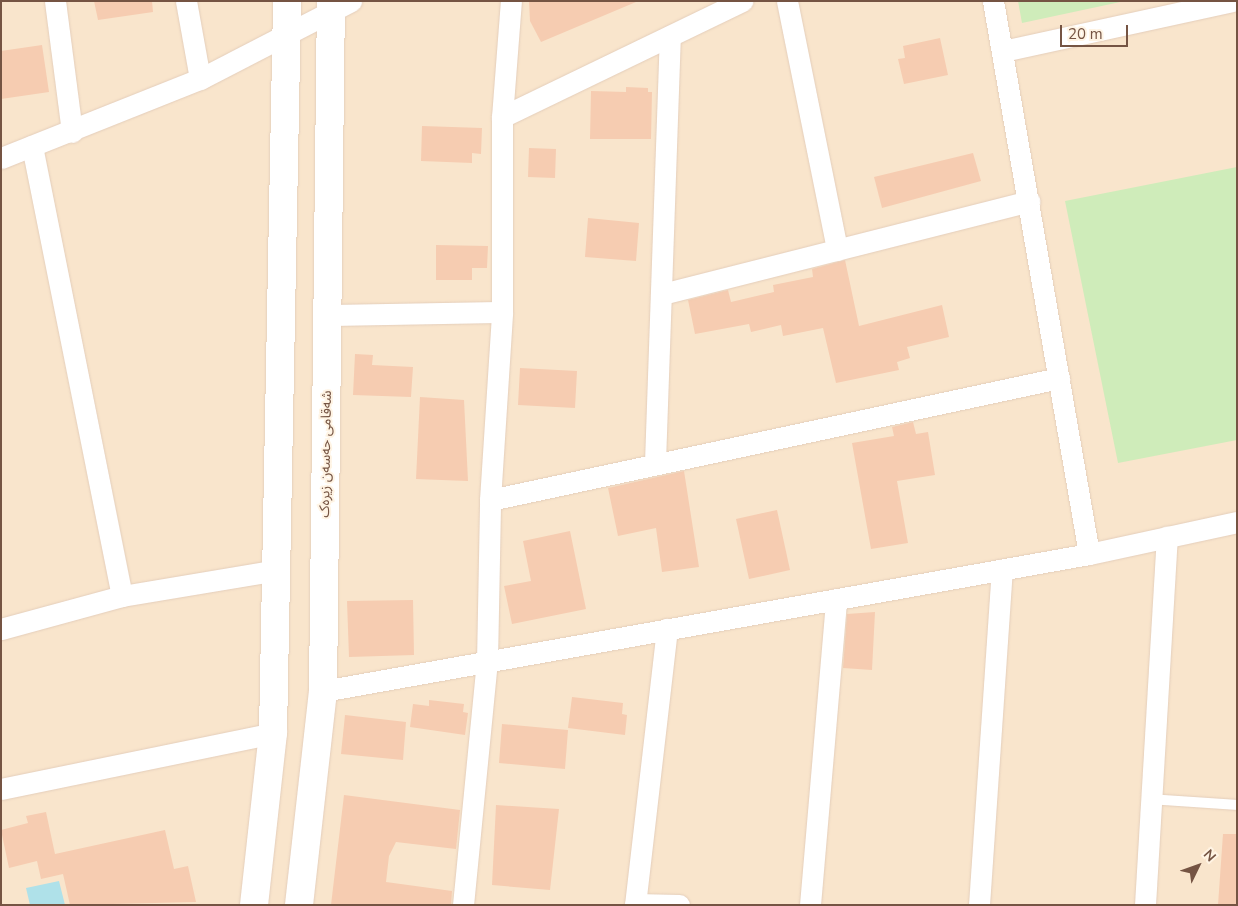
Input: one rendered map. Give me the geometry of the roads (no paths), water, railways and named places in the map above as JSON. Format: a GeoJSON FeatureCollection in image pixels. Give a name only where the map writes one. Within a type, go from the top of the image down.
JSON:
{"type":"FeatureCollection","features":[{"type":"Feature","properties":{"kind":"main road"},"geometry":{"type":"LineString","coordinates":[[254,905],[273,733],[287,1]]}},
{"type":"Feature","properties":{"kind":"main road","name":"شەقامی حەسەن زیرەک"},"geometry":{"type":"LineString","coordinates":[[298,905],[323,691],[328,316],[338,5]]}},
{"type":"Feature","properties":{"kind":"street"},"geometry":{"type":"LineString","coordinates":[[55,1],[72,132]]}},
{"type":"Feature","properties":{"kind":"street"},"geometry":{"type":"LineString","coordinates":[[186,1],[200,79]]}},
{"type":"Feature","properties":{"kind":"street"},"geometry":{"type":"LineString","coordinates":[[463,905],[487,662],[490,500],[502,312],[502,117],[511,1]]}},
{"type":"Feature","properties":{"kind":"street"},"geometry":{"type":"LineString","coordinates":[[502,117],[742,1]]}},
{"type":"Feature","properties":{"kind":"street"},"geometry":{"type":"LineString","coordinates":[[787,1],[837,250]]}},
{"type":"Feature","properties":{"kind":"street"},"geometry":{"type":"LineString","coordinates":[[992,1],[1029,201],[1089,554]]}},
{"type":"Feature","properties":{"kind":"street"},"geometry":{"type":"LineString","coordinates":[[1002,51],[1232,1]]}},
{"type":"Feature","properties":{"kind":"street"},"geometry":{"type":"LineString","coordinates":[[1,158],[72,132],[200,79],[338,5]]}},
{"type":"Feature","properties":{"kind":"street"},"geometry":{"type":"LineString","coordinates":[[655,462],[670,36]]}},
{"type":"Feature","properties":{"kind":"street"},"geometry":{"type":"LineString","coordinates":[[32,146],[122,596]]}},
{"type":"Feature","properties":{"kind":"street"},"geometry":{"type":"LineString","coordinates":[[662,294],[1029,201]]}},
{"type":"Feature","properties":{"kind":"street"},"geometry":{"type":"LineString","coordinates":[[328,316],[502,312]]}},
{"type":"Feature","properties":{"kind":"street"},"geometry":{"type":"LineString","coordinates":[[490,500],[655,462],[1059,378]]}},
{"type":"Feature","properties":{"kind":"street"},"geometry":{"type":"LineString","coordinates":[[323,691],[1089,554],[1237,522]]}},
{"type":"Feature","properties":{"kind":"street"},"geometry":{"type":"LineString","coordinates":[[1145,905],[1167,537]]}},
{"type":"Feature","properties":{"kind":"street"},"geometry":{"type":"LineString","coordinates":[[1,629],[122,596],[277,570]]}},
{"type":"Feature","properties":{"kind":"street"},"geometry":{"type":"LineString","coordinates":[[979,905],[1002,570]]}},
{"type":"Feature","properties":{"kind":"street"},"geometry":{"type":"LineString","coordinates":[[810,905],[836,599]]}},
{"type":"Feature","properties":{"kind":"street"},"geometry":{"type":"LineString","coordinates":[[667,629],[635,904],[679,905]]}},
{"type":"Feature","properties":{"kind":"street"},"geometry":{"type":"LineString","coordinates":[[1,789],[273,733]]}},
{"type":"Feature","properties":{"kind":"lane"},"geometry":{"type":"LineString","coordinates":[[1150,799],[1237,805]]}},
{"type":"Feature","properties":{"kind":"water"},"geometry":{"type":"Polygon","coordinates":[[[59,881],[65,905],[30,905],[26,888],[59,881]]]}}]}
